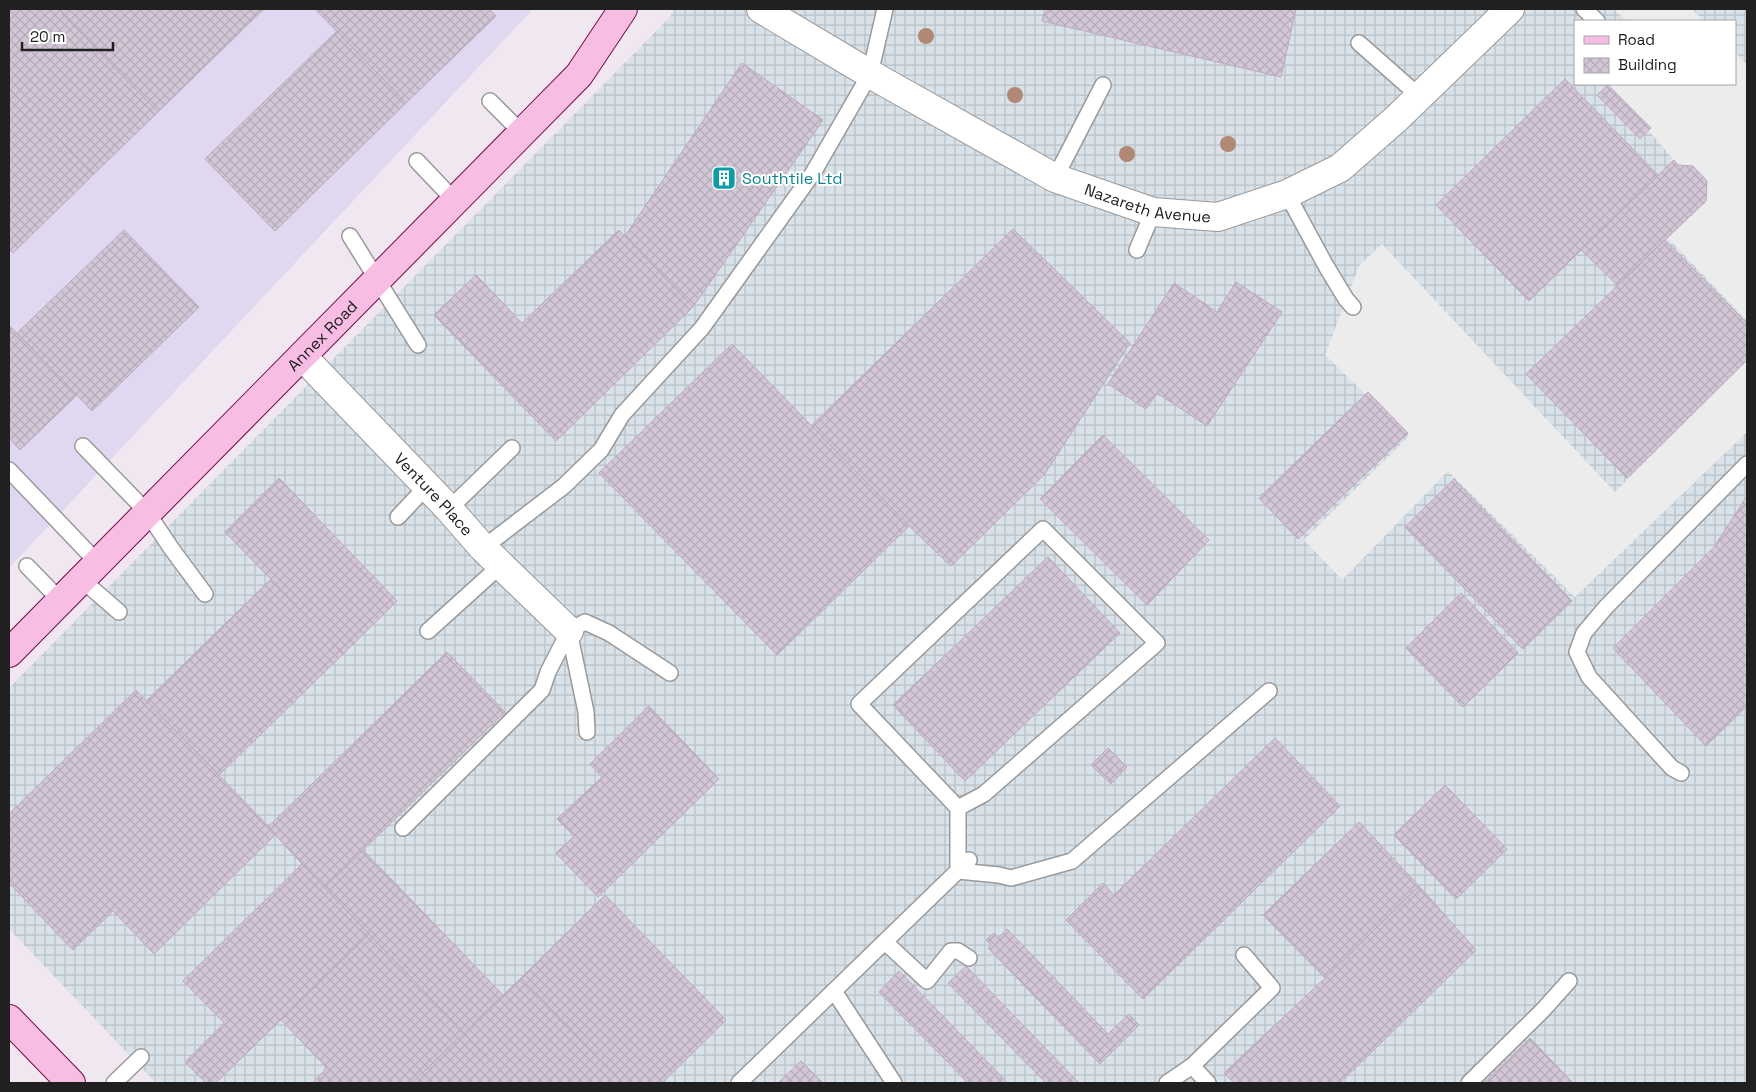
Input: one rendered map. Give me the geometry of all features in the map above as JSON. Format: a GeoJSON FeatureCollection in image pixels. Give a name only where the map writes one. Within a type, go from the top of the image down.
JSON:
{"type":"FeatureCollection","features":[{"type":"Feature","properties":{"kind":"street","name":"Annex Road"},"geometry":{"type":"LineString","coordinates":[[9,653],[579,74],[623,9]]}},
{"type":"Feature","properties":{"kind":"street","name":"Nazareth Avenue"},"geometry":{"type":"LineString","coordinates":[[761,9],[870,74],[1055,178],[1152,212],[1218,217],[1287,194],[1340,168],[1396,119],[1510,9]]}},
{"type":"Feature","properties":{"kind":"street","name":"Venture Place"},"geometry":{"type":"LineString","coordinates":[[302,356],[449,509],[492,557],[569,631]]}},
{"type":"Feature","properties":{"kind":"street"},"geometry":{"type":"LineString","coordinates":[[9,1019],[71,1083]]}},
{"type":"Feature","properties":{"kind":"lane"},"geometry":{"type":"LineString","coordinates":[[428,631],[492,557],[601,450],[622,415],[702,328],[813,173],[870,74],[885,9]]}},
{"type":"Feature","properties":{"kind":"lane"},"geometry":{"type":"LineString","coordinates":[[1584,9],[1596,20]]}},
{"type":"Feature","properties":{"kind":"lane"},"geometry":{"type":"LineString","coordinates":[[1359,43],[1419,96]]}},
{"type":"Feature","properties":{"kind":"lane"},"geometry":{"type":"LineString","coordinates":[[1055,178],[1103,85]]}},
{"type":"Feature","properties":{"kind":"lane"},"geometry":{"type":"LineString","coordinates":[[490,101],[522,133]]}},
{"type":"Feature","properties":{"kind":"lane"},"geometry":{"type":"LineString","coordinates":[[417,160],[455,201]]}},
{"type":"Feature","properties":{"kind":"lane"},"geometry":{"type":"LineString","coordinates":[[1287,194],[1331,274],[1353,307]]}},
{"type":"Feature","properties":{"kind":"lane"},"geometry":{"type":"LineString","coordinates":[[1136,250],[1152,212]]}},
{"type":"Feature","properties":{"kind":"lane"},"geometry":{"type":"LineString","coordinates":[[350,236],[418,345]]}},
{"type":"Feature","properties":{"kind":"lane"},"geometry":{"type":"LineString","coordinates":[[83,446],[147,512],[171,548],[206,594]]}},
{"type":"Feature","properties":{"kind":"lane"},"geometry":{"type":"LineString","coordinates":[[449,509],[512,448]]}},
{"type":"Feature","properties":{"kind":"lane"},"geometry":{"type":"LineString","coordinates":[[1681,773],[1672,768],[1589,678],[1577,652],[1584,633],[1606,607],[1747,464]]}},
{"type":"Feature","properties":{"kind":"lane"},"geometry":{"type":"LineString","coordinates":[[9,470],[119,612]]}},
{"type":"Feature","properties":{"kind":"lane"},"geometry":{"type":"LineString","coordinates":[[398,518],[427,486]]}},
{"type":"Feature","properties":{"kind":"lane"},"geometry":{"type":"LineString","coordinates":[[958,808],[984,794],[1156,643],[1043,529],[859,704],[958,808],[958,871]]}},
{"type":"Feature","properties":{"kind":"lane"},"geometry":{"type":"LineString","coordinates":[[27,566],[60,600]]}},
{"type":"Feature","properties":{"kind":"lane"},"geometry":{"type":"LineString","coordinates":[[403,828],[542,690],[548,672],[569,631],[586,622],[609,633],[670,673]]}},
{"type":"Feature","properties":{"kind":"lane"},"geometry":{"type":"LineString","coordinates":[[569,631],[586,712],[587,732]]}},
{"type":"Feature","properties":{"kind":"lane"},"geometry":{"type":"LineString","coordinates":[[958,871],[1011,878],[1072,861],[1269,690]]}},
{"type":"Feature","properties":{"kind":"lane"},"geometry":{"type":"LineString","coordinates":[[739,1083],[969,860]]}},
{"type":"Feature","properties":{"kind":"lane"},"geometry":{"type":"LineString","coordinates":[[884,942],[927,981],[951,951],[958,951],[969,958]]}},
{"type":"Feature","properties":{"kind":"lane"},"geometry":{"type":"LineString","coordinates":[[1167,1083],[1192,1066],[1272,988],[1244,955]]}},
{"type":"Feature","properties":{"kind":"lane"},"geometry":{"type":"LineString","coordinates":[[1469,1083],[1543,1010],[1569,981]]}},
{"type":"Feature","properties":{"kind":"lane"},"geometry":{"type":"LineString","coordinates":[[834,991],[894,1083]]}},
{"type":"Feature","properties":{"kind":"lane"},"geometry":{"type":"LineString","coordinates":[[114,1083],[141,1057]]}},
{"type":"Feature","properties":{"kind":"lane"},"geometry":{"type":"LineString","coordinates":[[1192,1066],[1208,1083]]}},
{"type":"Feature","properties":{"kind":"shaded area"},"geometry":{"type":"Polygon","coordinates":[[[9,9],[533,9],[9,568],[9,9]]]}},
{"type":"Feature","properties":{"kind":"shaded area"},"geometry":{"type":"Polygon","coordinates":[[[674,9],[1747,9],[1747,1083],[156,1083],[9,929],[9,688],[670,17],[674,9]]]}},
{"type":"Feature","properties":{"kind":"shaded area"},"geometry":{"type":"Polygon","coordinates":[[[1614,9],[1692,9],[1703,20],[1625,20],[1614,9]]]}},
{"type":"Feature","properties":{"kind":"shaded area"},"geometry":{"type":"Polygon","coordinates":[[[1736,53],[1747,65],[1747,321],[1668,238],[1706,202],[1707,181],[1678,165],[1610,85],[1736,85],[1736,53]]]}},
{"type":"Feature","properties":{"kind":"shaded area"},"geometry":{"type":"Polygon","coordinates":[[[1382,244],[1615,492],[1747,361],[1747,432],[1575,597],[1448,471],[1342,580],[1304,540],[1409,436],[1325,355],[1359,266],[1382,244]]]}},
{"type":"Feature","properties":{"kind":"building"},"geometry":{"type":"Polygon","coordinates":[[[9,9],[58,9],[158,112],[93,175],[9,88],[9,9]]]}},
{"type":"Feature","properties":{"kind":"building"},"geometry":{"type":"Polygon","coordinates":[[[58,9],[264,9],[158,112],[58,9]]]}},
{"type":"Feature","properties":{"kind":"building"},"geometry":{"type":"Polygon","coordinates":[[[315,9],[489,9],[496,16],[406,103],[315,9]]]}},
{"type":"Feature","properties":{"kind":"building"},"geometry":{"type":"Polygon","coordinates":[[[1045,9],[1296,9],[1281,77],[1042,21],[1045,9]]]}},
{"type":"Feature","properties":{"kind":"building"},"geometry":{"type":"Polygon","coordinates":[[[337,31],[406,103],[275,231],[205,159],[337,31]]]}},
{"type":"Feature","properties":{"kind":"building","name":"Southtile Ltd"},"geometry":{"type":"Polygon","coordinates":[[[742,63],[823,120],[693,307],[625,236],[742,63]]]}},
{"type":"Feature","properties":{"kind":"building"},"geometry":{"type":"Polygon","coordinates":[[[1565,79],[1658,175],[1529,301],[1436,205],[1565,79]]]}},
{"type":"Feature","properties":{"kind":"building"},"geometry":{"type":"Polygon","coordinates":[[[1608,85],[1651,128],[1640,139],[1597,95],[1608,85]]]}},
{"type":"Feature","properties":{"kind":"building"},"geometry":{"type":"Polygon","coordinates":[[[9,88],[93,175],[13,253],[9,249],[9,88]]]}},
{"type":"Feature","properties":{"kind":"building"},"geometry":{"type":"Polygon","coordinates":[[[1674,160],[1678,165],[1693,166],[1707,181],[1706,201],[1617,285],[1581,250],[1674,160]]]}},
{"type":"Feature","properties":{"kind":"building"},"geometry":{"type":"Polygon","coordinates":[[[1013,229],[1130,343],[1044,475],[951,566],[811,426],[1013,229]]]}},
{"type":"Feature","properties":{"kind":"building"},"geometry":{"type":"Polygon","coordinates":[[[124,230],[199,307],[92,411],[17,333],[124,230]]]}},
{"type":"Feature","properties":{"kind":"building"},"geometry":{"type":"Polygon","coordinates":[[[619,230],[693,307],[556,441],[434,315],[476,275],[522,323],[619,230]]]}},
{"type":"Feature","properties":{"kind":"building"},"geometry":{"type":"Polygon","coordinates":[[[1665,240],[1747,323],[1747,360],[1627,478],[1526,374],[1665,240]]]}},
{"type":"Feature","properties":{"kind":"building"},"geometry":{"type":"Polygon","coordinates":[[[1236,282],[1282,312],[1207,426],[1157,393],[1146,409],[1108,384],[1174,283],[1217,312],[1236,282]]]}},
{"type":"Feature","properties":{"kind":"building"},"geometry":{"type":"Polygon","coordinates":[[[9,325],[77,395],[20,450],[9,438],[9,325]]]}},
{"type":"Feature","properties":{"kind":"building"},"geometry":{"type":"Polygon","coordinates":[[[732,344],[909,526],[777,655],[599,473],[732,344]]]}},
{"type":"Feature","properties":{"kind":"building"},"geometry":{"type":"Polygon","coordinates":[[[1368,392],[1408,433],[1298,539],[1259,498],[1368,392]]]}},
{"type":"Feature","properties":{"kind":"building"},"geometry":{"type":"Polygon","coordinates":[[[1103,435],[1209,540],[1147,605],[1040,499],[1103,435]]]}},
{"type":"Feature","properties":{"kind":"building"},"geometry":{"type":"Polygon","coordinates":[[[279,478],[397,601],[343,654],[225,532],[279,478]]]}},
{"type":"Feature","properties":{"kind":"building"},"geometry":{"type":"Polygon","coordinates":[[[1454,479],[1572,601],[1523,649],[1405,527],[1454,479]]]}},
{"type":"Feature","properties":{"kind":"building"},"geometry":{"type":"Polygon","coordinates":[[[1747,496],[1747,706],[1706,746],[1613,648],[1714,547],[1747,496]]]}},
{"type":"Feature","properties":{"kind":"building"},"geometry":{"type":"Polygon","coordinates":[[[1048,557],[1120,633],[965,781],[893,705],[1048,557]]]}},
{"type":"Feature","properties":{"kind":"building"},"geometry":{"type":"Polygon","coordinates":[[[271,579],[343,654],[219,775],[146,701],[271,579]]]}},
{"type":"Feature","properties":{"kind":"building"},"geometry":{"type":"Polygon","coordinates":[[[1461,593],[1518,653],[1463,707],[1406,648],[1461,593]]]}},
{"type":"Feature","properties":{"kind":"building"},"geometry":{"type":"Polygon","coordinates":[[[447,652],[505,712],[324,888],[268,827],[447,652]]]}},
{"type":"Feature","properties":{"kind":"building"},"geometry":{"type":"Polygon","coordinates":[[[136,690],[276,834],[154,954],[113,911],[73,950],[9,883],[9,814],[136,690]]]}},
{"type":"Feature","properties":{"kind":"building"},"geometry":{"type":"Polygon","coordinates":[[[649,706],[719,779],[598,897],[556,853],[574,836],[557,819],[602,777],[590,764],[649,706]]]}},
{"type":"Feature","properties":{"kind":"building"},"geometry":{"type":"Polygon","coordinates":[[[1275,738],[1340,806],[1143,999],[1066,920],[1103,883],[1114,895],[1275,738]]]}},
{"type":"Feature","properties":{"kind":"building"},"geometry":{"type":"Polygon","coordinates":[[[1108,748],[1127,767],[1111,784],[1091,765],[1108,748]]]}},
{"type":"Feature","properties":{"kind":"building"},"geometry":{"type":"Polygon","coordinates":[[[1445,785],[1507,849],[1456,899],[1394,835],[1445,785]]]}},
{"type":"Feature","properties":{"kind":"building"},"geometry":{"type":"Polygon","coordinates":[[[1359,822],[1419,886],[1325,978],[1263,915],[1359,822]]]}},
{"type":"Feature","properties":{"kind":"building"},"geometry":{"type":"Polygon","coordinates":[[[363,850],[503,995],[464,1033],[324,888],[363,850]]]}},
{"type":"Feature","properties":{"kind":"building"},"geometry":{"type":"Polygon","coordinates":[[[302,864],[369,934],[216,1083],[206,1083],[185,1062],[224,1023],[183,981],[302,864]]]}},
{"type":"Feature","properties":{"kind":"building"},"geometry":{"type":"Polygon","coordinates":[[[1419,886],[1476,950],[1340,1083],[1234,1083],[1224,1073],[1419,886]]]}},
{"type":"Feature","properties":{"kind":"building"},"geometry":{"type":"Polygon","coordinates":[[[605,895],[726,1020],[662,1083],[623,1083],[521,978],[605,895]]]}},
{"type":"Feature","properties":{"kind":"building"},"geometry":{"type":"Polygon","coordinates":[[[1007,929],[1108,1034],[1129,1014],[1139,1025],[1100,1064],[988,948],[991,945],[986,940],[994,933],[998,938],[1007,929]]]}},
{"type":"Feature","properties":{"kind":"building"},"geometry":{"type":"Polygon","coordinates":[[[369,934],[464,1033],[412,1083],[312,1083],[327,1068],[281,1020],[369,934]]]}},
{"type":"Feature","properties":{"kind":"building"},"geometry":{"type":"Polygon","coordinates":[[[966,966],[1077,1083],[1046,1083],[948,983],[966,966]]]}},
{"type":"Feature","properties":{"kind":"building"},"geometry":{"type":"Polygon","coordinates":[[[899,971],[1008,1083],[968,1083],[879,992],[899,971]]]}},
{"type":"Feature","properties":{"kind":"building"},"geometry":{"type":"Polygon","coordinates":[[[521,978],[623,1083],[513,1083],[464,1033],[521,978]]]}},
{"type":"Feature","properties":{"kind":"building"},"geometry":{"type":"Polygon","coordinates":[[[464,1033],[513,1083],[412,1083],[464,1033]]]}},
{"type":"Feature","properties":{"kind":"building"},"geometry":{"type":"Polygon","coordinates":[[[1530,1038],[1573,1083],[1484,1083],[1530,1038]]]}},
{"type":"Feature","properties":{"kind":"building"},"geometry":{"type":"Polygon","coordinates":[[[801,1061],[823,1083],[778,1083],[801,1061]]]}},
{"type":"Feature","properties":{"kind":"place","name":"Southtile Ltd"},"geometry":{"type":"Point","coordinates":[724,178]}}]}
